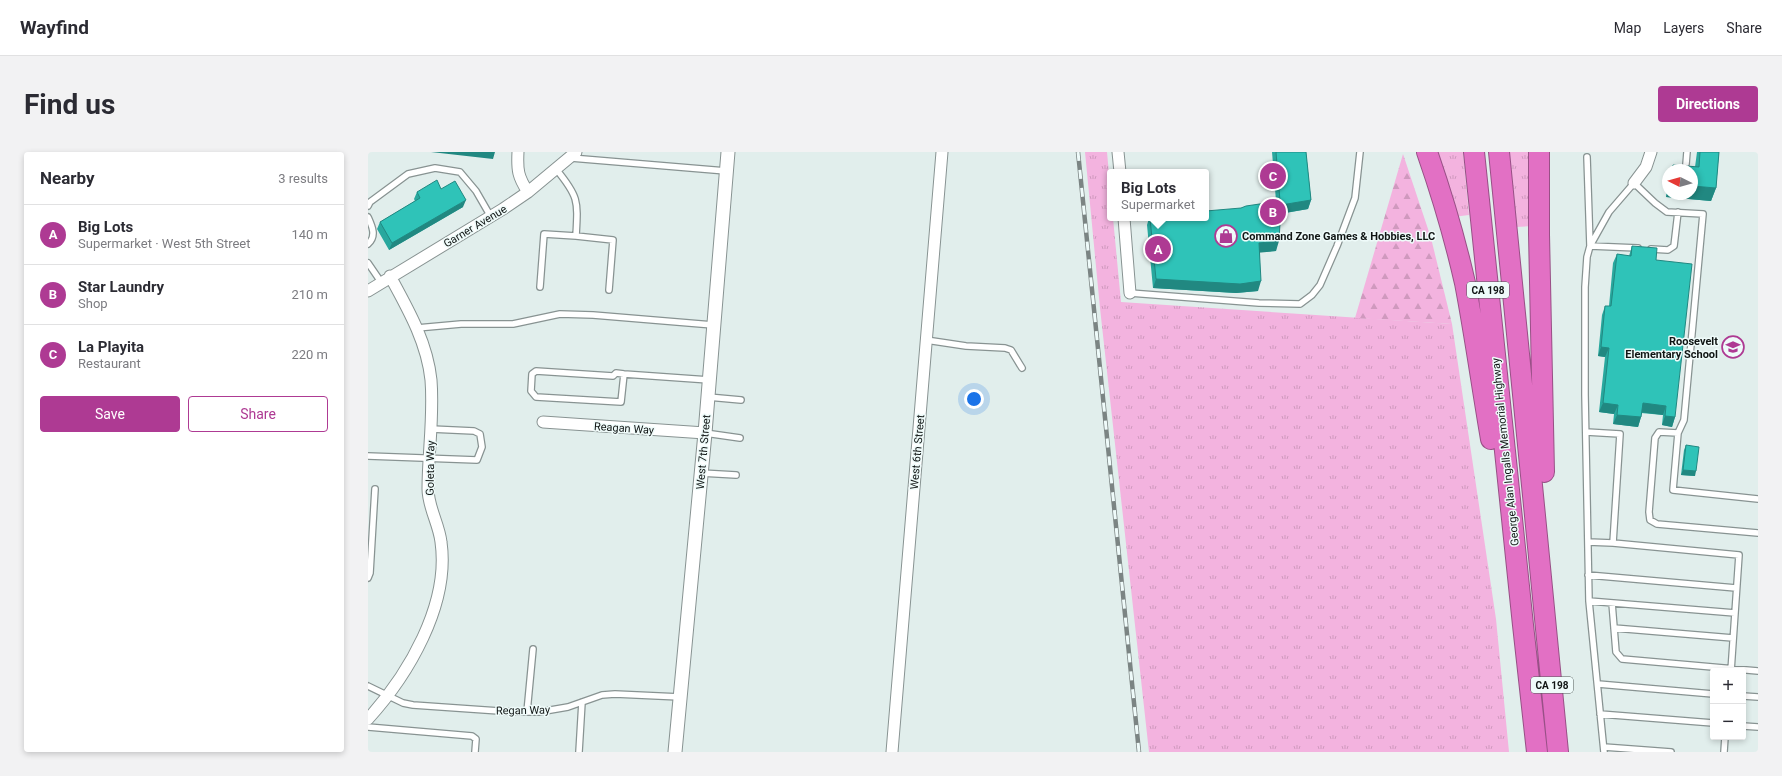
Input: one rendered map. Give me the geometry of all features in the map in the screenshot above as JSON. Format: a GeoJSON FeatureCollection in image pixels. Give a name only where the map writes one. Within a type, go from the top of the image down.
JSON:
{"type":"FeatureCollection","features":[{"type":"Feature","properties":{"kind":"highway"},"geometry":{"type":"LineString","coordinates":[[1427,152],[1450,228],[1464,282],[1522,625]]}},
{"type":"Feature","properties":{"kind":"highway","name":"George Alan Ingalls Memorial Highway"},"geometry":{"type":"LineString","coordinates":[[1474,152],[1522,625],[1537,752]]}},
{"type":"Feature","properties":{"kind":"highway","name":"George Alan Ingalls Memorial Highway"},"geometry":{"type":"LineString","coordinates":[[1499,152],[1528,423],[1534,510],[1558,752]]}},
{"type":"Feature","properties":{"kind":"highway"},"geometry":{"type":"LineString","coordinates":[[1539,152],[1545,618]]}},
{"type":"Feature","properties":{"kind":"street"},"geometry":{"type":"LineString","coordinates":[[518,152],[517,170],[521,181],[528,192]]}},
{"type":"Feature","properties":{"kind":"street","name":"West 7th Street"},"geometry":{"type":"LineString","coordinates":[[675,752],[705,433],[728,152]]}},
{"type":"Feature","properties":{"kind":"street","name":"West 6th Street"},"geometry":{"type":"LineString","coordinates":[[892,752],[942,152]]}},
{"type":"Feature","properties":{"kind":"street"},"geometry":{"type":"LineString","coordinates":[[1118,152],[1120,169]]}},
{"type":"Feature","properties":{"kind":"street"},"geometry":{"type":"LineString","coordinates":[[1634,183],[1646,167],[1651,152]]}},
{"type":"Feature","properties":{"kind":"street","name":"Garner Avenue"},"geometry":{"type":"LineString","coordinates":[[368,291],[491,217],[528,192],[573,155]]}},
{"type":"Feature","properties":{"kind":"street"},"geometry":{"type":"LineString","coordinates":[[1124,221],[1130,293]]}},
{"type":"Feature","properties":{"kind":"street","name":"Goleta Way"},"geometry":{"type":"LineString","coordinates":[[368,719],[401,675],[426,631],[437,599],[442,556],[438,530],[428,495],[431,429],[430,379],[427,361],[411,313],[385,280]]}},
{"type":"Feature","properties":{"kind":"street","name":"Reagan Way"},"geometry":{"type":"LineString","coordinates":[[543,422],[705,433]]}},
{"type":"Feature","properties":{"kind":"lane"},"geometry":{"type":"LineString","coordinates":[[1130,293],[1259,303],[1300,304],[1312,295],[1320,285],[1337,246],[1355,198],[1360,152]]}},
{"type":"Feature","properties":{"kind":"lane"},"geometry":{"type":"LineString","coordinates":[[1686,164],[1687,152]]}},
{"type":"Feature","properties":{"kind":"lane"},"geometry":{"type":"LineString","coordinates":[[573,155],[726,171]]}},
{"type":"Feature","properties":{"kind":"lane"},"geometry":{"type":"LineString","coordinates":[[1587,157],[1590,246]]}},
{"type":"Feature","properties":{"kind":"lane"},"geometry":{"type":"LineString","coordinates":[[368,206],[370,202],[408,174],[435,168],[460,172],[476,190],[491,217]]}},
{"type":"Feature","properties":{"kind":"lane"},"geometry":{"type":"LineString","coordinates":[[556,169],[571,188],[578,206],[576,236]]}},
{"type":"Feature","properties":{"kind":"lane"},"geometry":{"type":"LineString","coordinates":[[1671,752],[1604,749],[1589,601],[1585,287],[1587,257],[1590,246],[1609,212],[1634,183],[1667,212],[1703,214],[1684,420],[1678,433],[1674,490],[1758,499]]}},
{"type":"Feature","properties":{"kind":"lane"},"geometry":{"type":"LineString","coordinates":[[1590,246],[1668,250],[1674,246],[1678,212]]}},
{"type":"Feature","properties":{"kind":"lane"},"geometry":{"type":"LineString","coordinates":[[368,217],[374,231],[370,243],[368,244]]}},
{"type":"Feature","properties":{"kind":"lane"},"geometry":{"type":"LineString","coordinates":[[540,287],[544,234],[614,240],[609,290]]}},
{"type":"Feature","properties":{"kind":"lane"},"geometry":{"type":"LineString","coordinates":[[368,263],[385,280]]}},
{"type":"Feature","properties":{"kind":"lane"},"geometry":{"type":"LineString","coordinates":[[417,328],[461,324],[513,324],[560,314],[593,315],[714,325]]}},
{"type":"Feature","properties":{"kind":"lane"},"geometry":{"type":"LineString","coordinates":[[926,340],[966,346],[1005,348],[1011,350],[1022,368]]}},
{"type":"Feature","properties":{"kind":"lane"},"geometry":{"type":"LineString","coordinates":[[624,374],[621,402],[536,397],[531,391],[532,374],[536,371],[613,376],[616,373],[709,380]]}},
{"type":"Feature","properties":{"kind":"lane"},"geometry":{"type":"LineString","coordinates":[[708,397],[741,400]]}},
{"type":"Feature","properties":{"kind":"lane"},"geometry":{"type":"LineString","coordinates":[[368,456],[477,460],[482,447],[480,434],[474,431],[431,429]]}},
{"type":"Feature","properties":{"kind":"lane"},"geometry":{"type":"LineString","coordinates":[[1586,432],[1620,434],[1613,543]]}},
{"type":"Feature","properties":{"kind":"lane"},"geometry":{"type":"LineString","coordinates":[[1678,433],[1659,432],[1655,438],[1649,512],[1650,520],[1657,524],[1758,533]]}},
{"type":"Feature","properties":{"kind":"lane"},"geometry":{"type":"LineString","coordinates":[[705,433],[740,438]]}},
{"type":"Feature","properties":{"kind":"lane"},"geometry":{"type":"LineString","coordinates":[[701,473],[736,475]]}},
{"type":"Feature","properties":{"kind":"lane"},"geometry":{"type":"LineString","coordinates":[[368,578],[370,573],[375,489]]}},
{"type":"Feature","properties":{"kind":"lane"},"geometry":{"type":"LineString","coordinates":[[1588,542],[1739,555],[1731,668]]}},
{"type":"Feature","properties":{"kind":"lane"},"geometry":{"type":"LineString","coordinates":[[1588,575],[1736,588]]}},
{"type":"Feature","properties":{"kind":"lane"},"geometry":{"type":"LineString","coordinates":[[1589,601],[1735,613]]}},
{"type":"Feature","properties":{"kind":"lane"},"geometry":{"type":"LineString","coordinates":[[1612,603],[1616,652],[1622,659],[1711,668]]}},
{"type":"Feature","properties":{"kind":"lane"},"geometry":{"type":"LineString","coordinates":[[1614,628],[1733,638]]}},
{"type":"Feature","properties":{"kind":"lane"},"geometry":{"type":"LineString","coordinates":[[527,712],[533,649]]}},
{"type":"Feature","properties":{"kind":"lane"},"geometry":{"type":"LineString","coordinates":[[1746,671],[1758,671]]}},
{"type":"Feature","properties":{"kind":"lane"},"geometry":{"type":"LineString","coordinates":[[1598,684],[1710,694]]}},
{"type":"Feature","properties":{"kind":"lane","name":"Regan Way"},"geometry":{"type":"LineString","coordinates":[[368,686],[403,703],[413,705],[527,712],[554,710],[602,696],[615,694],[681,697]]}},
{"type":"Feature","properties":{"kind":"lane"},"geometry":{"type":"LineString","coordinates":[[1746,696],[1758,698]]}},
{"type":"Feature","properties":{"kind":"lane"},"geometry":{"type":"LineString","coordinates":[[579,752],[582,702]]}},
{"type":"Feature","properties":{"kind":"lane"},"geometry":{"type":"LineString","coordinates":[[1600,714],[1710,723]]}},
{"type":"Feature","properties":{"kind":"lane"},"geometry":{"type":"LineString","coordinates":[[1746,726],[1758,727]]}},
{"type":"Feature","properties":{"kind":"lane"},"geometry":{"type":"LineString","coordinates":[[368,727],[472,736],[476,739],[475,752]]}},
{"type":"Feature","properties":{"kind":"lane"},"geometry":{"type":"LineString","coordinates":[[1724,752],[1725,740]]}},
{"type":"Feature","properties":{"kind":"green space"},"geometry":{"type":"Polygon","coordinates":[[[1085,152],[1107,152],[1109,169],[1107,169],[1107,221],[1113,221],[1121,302],[1452,324],[1496,619],[1509,752],[1149,752],[1100,308],[1085,152]]]}},
{"type":"Feature","properties":{"kind":"green space"},"geometry":{"type":"Polygon","coordinates":[[[1432,152],[1463,152],[1469,215],[1453,217],[1432,152]]]}},
{"type":"Feature","properties":{"kind":"green space"},"geometry":{"type":"Polygon","coordinates":[[[1509,152],[1535,152],[1534,226],[1516,227],[1509,152]]]}},
{"type":"Feature","properties":{"kind":"green space"},"geometry":{"type":"Polygon","coordinates":[[[1403,154],[1431,238],[1452,324],[1355,318],[1403,154]]]}},
{"type":"Feature","properties":{"kind":"building"},"geometry":{"type":"Polygon","coordinates":[[[1276,152],[1306,152],[1311,200],[1281,205],[1279,241],[1259,243],[1261,281],[1240,284],[1156,279],[1150,221],[1209,221],[1209,211],[1241,208],[1280,201],[1276,152]]]}},
{"type":"Feature","properties":{"kind":"building"},"geometry":{"type":"Polygon","coordinates":[[[1700,152],[1719,152],[1716,188],[1698,186],[1700,152]]]}},
{"type":"Feature","properties":{"kind":"building"},"geometry":{"type":"Polygon","coordinates":[[[437,180],[441,189],[455,181],[466,200],[392,243],[380,222],[420,198],[417,192],[437,180]]]}},
{"type":"Feature","properties":{"kind":"building"},"geometry":{"type":"Polygon","coordinates":[[[1632,246],[1657,248],[1656,260],[1692,264],[1675,417],[1665,416],[1666,406],[1643,403],[1641,417],[1617,415],[1618,405],[1603,403],[1609,348],[1601,347],[1605,306],[1611,306],[1617,254],[1631,256],[1632,246]]]}},
{"type":"Feature","properties":{"kind":"building"},"geometry":{"type":"Polygon","coordinates":[[[1686,445],[1699,447],[1696,471],[1683,470],[1686,445]]]}},
{"type":"Feature","properties":{"kind":"railway"},"geometry":{"type":"LineString","coordinates":[[1078,152],[1139,752]]}},
{"type":"Feature","properties":{"kind":"place","name":"La Playita"},"geometry":{"type":"Point","coordinates":[1273,176]}},
{"type":"Feature","properties":{"kind":"place","name":"Star Laundry"},"geometry":{"type":"Point","coordinates":[1273,212]}},
{"type":"Feature","properties":{"kind":"place","name":"Command Zone Games & Hobbies, LLC"},"geometry":{"type":"Point","coordinates":[1226,236]}},
{"type":"Feature","properties":{"kind":"place","name":"Big Lots"},"geometry":{"type":"Point","coordinates":[1158,249]}},
{"type":"Feature","properties":{"kind":"place","name":"Roosevelt Elementary School"},"geometry":{"type":"Point","coordinates":[1733,347]}}]}
